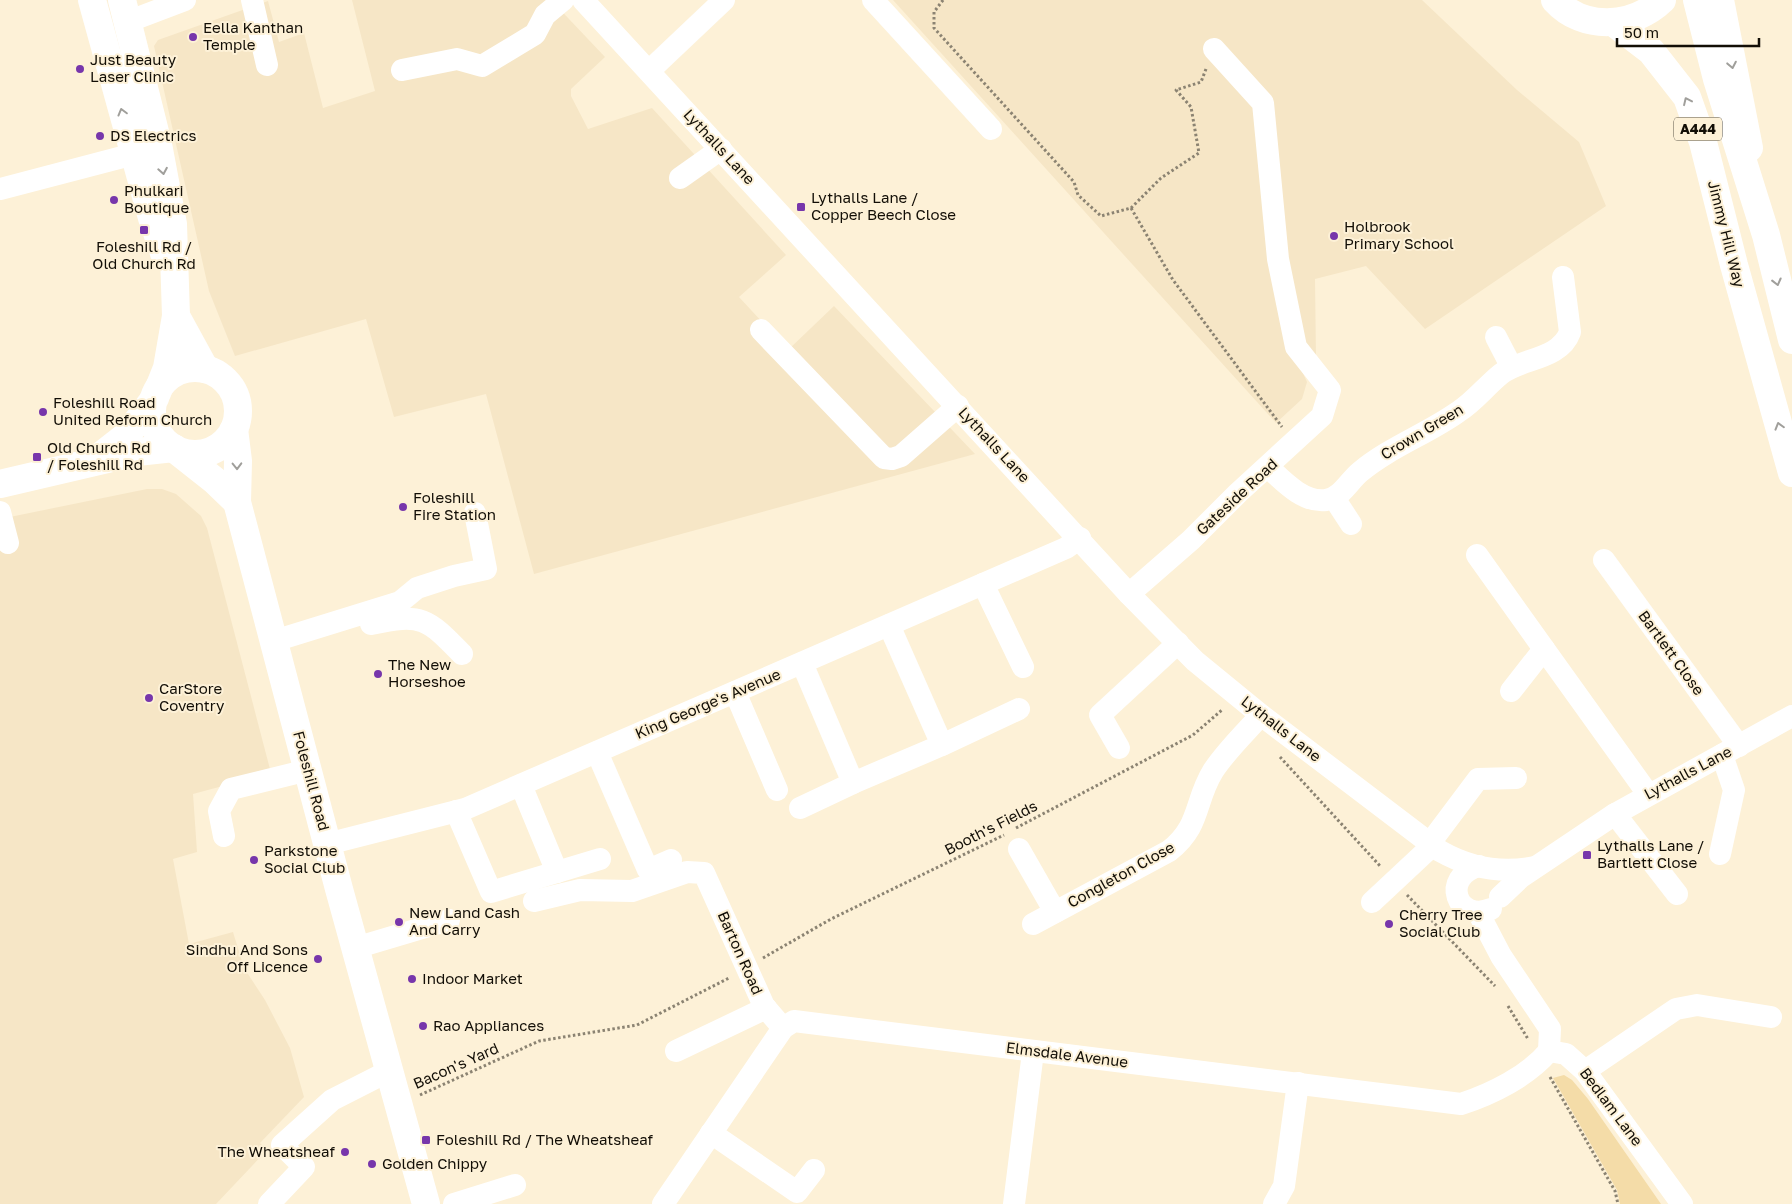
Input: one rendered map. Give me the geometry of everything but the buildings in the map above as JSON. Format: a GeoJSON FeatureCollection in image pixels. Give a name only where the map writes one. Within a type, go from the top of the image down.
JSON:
{"type":"FeatureCollection","features":[{"type":"Feature","properties":{"kind":"main road"},"geometry":{"type":"LineString","coordinates":[[92,0],[152,218],[173,276]]}},
{"type":"Feature","properties":{"kind":"main road"},"geometry":{"type":"LineString","coordinates":[[1555,0],[1561,6],[1585,19],[1598,22],[1625,21],[1642,14],[1662,0]]}},
{"type":"Feature","properties":{"kind":"main road","name":"A444"},"geometry":{"type":"LineString","coordinates":[[1697,0],[1717,79],[1766,235],[1792,340]]}},
{"type":"Feature","properties":{"kind":"main road"},"geometry":{"type":"LineString","coordinates":[[1720,0],[1766,235]]}},
{"type":"Feature","properties":{"kind":"main road"},"geometry":{"type":"LineString","coordinates":[[124,11],[158,144],[173,224],[173,276],[176,316],[168,368],[156,396],[154,422],[158,434],[214,480],[237,502]]}},
{"type":"Feature","properties":{"kind":"main road","name":"Jimmy Hill Way"},"geometry":{"type":"LineString","coordinates":[[1613,22],[1651,51],[1687,98],[1703,142],[1734,265],[1792,473]]}},
{"type":"Feature","properties":{"kind":"main road"},"geometry":{"type":"LineString","coordinates":[[176,316],[205,369]]}},
{"type":"Feature","properties":{"kind":"main road"},"geometry":{"type":"LineString","coordinates":[[0,484],[137,452],[175,449],[201,454],[217,448],[227,440],[234,429],[238,410],[236,398],[229,384],[217,374],[205,369],[186,369],[172,375],[126,436],[93,462]]}},
{"type":"Feature","properties":{"kind":"main road","name":"Foleshill Road"},"geometry":{"type":"LineString","coordinates":[[234,429],[238,461],[237,502],[355,948],[426,1204]]}},
{"type":"Feature","properties":{"kind":"street"},"geometry":{"type":"LineString","coordinates":[[124,11],[185,0]]}},
{"type":"Feature","properties":{"kind":"street"},"geometry":{"type":"LineString","coordinates":[[252,0],[267,64]]}},
{"type":"Feature","properties":{"kind":"street"},"geometry":{"type":"LineString","coordinates":[[402,70],[457,60],[482,66],[535,34],[545,15],[563,0]]}},
{"type":"Feature","properties":{"kind":"street","name":"Lythalls Lane"},"geometry":{"type":"LineString","coordinates":[[583,0],[1080,538],[1129,594],[1195,661],[1260,714],[1434,847],[1460,862],[1504,872],[1535,867]]}},
{"type":"Feature","properties":{"kind":"street"},"geometry":{"type":"LineString","coordinates":[[648,71],[724,0]]}},
{"type":"Feature","properties":{"kind":"street"},"geometry":{"type":"LineString","coordinates":[[873,0],[991,129]]}},
{"type":"Feature","properties":{"kind":"street","name":"Gateside Road"},"geometry":{"type":"LineString","coordinates":[[1129,594],[1190,540],[1322,416],[1330,390],[1296,347],[1278,259],[1263,103],[1214,49]]}},
{"type":"Feature","properties":{"kind":"street"},"geometry":{"type":"LineString","coordinates":[[680,178],[721,149]]}},
{"type":"Feature","properties":{"kind":"street"},"geometry":{"type":"LineString","coordinates":[[0,189],[134,154]]}},
{"type":"Feature","properties":{"kind":"street","name":"Crown Green"},"geometry":{"type":"LineString","coordinates":[[1334,498],[1375,460],[1459,412],[1511,366],[1536,360],[1555,350],[1565,342],[1570,332],[1563,277]]}},
{"type":"Feature","properties":{"kind":"street"},"geometry":{"type":"LineString","coordinates":[[761,330],[884,458],[892,459],[900,456],[958,406]]}},
{"type":"Feature","properties":{"kind":"street"},"geometry":{"type":"LineString","coordinates":[[1496,337],[1511,366]]}},
{"type":"Feature","properties":{"kind":"street"},"geometry":{"type":"LineString","coordinates":[[1268,467],[1290,487],[1306,496],[1319,500],[1334,498],[1351,524]]}},
{"type":"Feature","properties":{"kind":"street"},"geometry":{"type":"LineString","coordinates":[[0,512],[8,543]]}},
{"type":"Feature","properties":{"kind":"street"},"geometry":{"type":"LineString","coordinates":[[275,647],[400,602],[417,588],[454,576],[486,569],[475,513]]}},
{"type":"Feature","properties":{"kind":"street","name":"King George's Avenue"},"geometry":{"type":"LineString","coordinates":[[328,844],[456,811],[521,785],[1066,548],[1080,538]]}},
{"type":"Feature","properties":{"kind":"street"},"geometry":{"type":"LineString","coordinates":[[1477,555],[1648,794]]}},
{"type":"Feature","properties":{"kind":"street","name":"Bartlett Close"},"geometry":{"type":"LineString","coordinates":[[1604,560],[1730,751],[1734,790],[1720,854]]}},
{"type":"Feature","properties":{"kind":"street"},"geometry":{"type":"LineString","coordinates":[[983,584],[1024,667]]}},
{"type":"Feature","properties":{"kind":"street"},"geometry":{"type":"LineString","coordinates":[[275,647],[402,618],[421,620],[438,629],[462,654]]}},
{"type":"Feature","properties":{"kind":"street"},"geometry":{"type":"LineString","coordinates":[[889,625],[942,745]]}},
{"type":"Feature","properties":{"kind":"street"},"geometry":{"type":"LineString","coordinates":[[1119,748],[1100,715],[1178,643]]}},
{"type":"Feature","properties":{"kind":"street"},"geometry":{"type":"LineString","coordinates":[[1511,691],[1544,648]]}},
{"type":"Feature","properties":{"kind":"street"},"geometry":{"type":"LineString","coordinates":[[802,663],[853,783]]}},
{"type":"Feature","properties":{"kind":"street"},"geometry":{"type":"LineString","coordinates":[[735,692],[777,790]]}},
{"type":"Feature","properties":{"kind":"street"},"geometry":{"type":"LineString","coordinates":[[800,808],[1019,709]]}},
{"type":"Feature","properties":{"kind":"street","name":"Congleton Close"},"geometry":{"type":"LineString","coordinates":[[1033,924],[1178,844],[1192,827],[1213,771],[1260,714]]}},
{"type":"Feature","properties":{"kind":"street","name":"Lythalls Lane"},"geometry":{"type":"LineString","coordinates":[[1491,905],[1510,886],[1535,867],[1615,814],[1648,794],[1792,716]]}},
{"type":"Feature","properties":{"kind":"street"},"geometry":{"type":"LineString","coordinates":[[597,752],[648,870],[671,860]]}},
{"type":"Feature","properties":{"kind":"street"},"geometry":{"type":"LineString","coordinates":[[224,836],[219,812],[231,789],[308,770]]}},
{"type":"Feature","properties":{"kind":"street"},"geometry":{"type":"LineString","coordinates":[[1372,902],[1434,847],[1478,779],[1516,778]]}},
{"type":"Feature","properties":{"kind":"street"},"geometry":{"type":"LineString","coordinates":[[521,785],[557,872]]}},
{"type":"Feature","properties":{"kind":"street"},"geometry":{"type":"LineString","coordinates":[[456,811],[491,892],[600,859]]}},
{"type":"Feature","properties":{"kind":"street"},"geometry":{"type":"LineString","coordinates":[[1615,814],[1677,894]]}},
{"type":"Feature","properties":{"kind":"street","name":"Lythalls Lane"},"geometry":{"type":"LineString","coordinates":[[1434,847],[1451,874],[1457,894]]}},
{"type":"Feature","properties":{"kind":"street"},"geometry":{"type":"LineString","coordinates":[[1019,849],[1055,912]]}},
{"type":"Feature","properties":{"kind":"street"},"geometry":{"type":"LineString","coordinates":[[1491,905],[1464,907],[1457,894],[1456,887],[1462,874],[1468,869],[1484,867],[1501,882],[1491,905],[1491,922],[1495,943],[1550,1029],[1545,1056]]}},
{"type":"Feature","properties":{"kind":"street","name":"Barton Road"},"geometry":{"type":"LineString","coordinates":[[534,901],[580,890],[632,891],[687,872],[704,873],[766,1008],[783,1028]]}},
{"type":"Feature","properties":{"kind":"street"},"geometry":{"type":"LineString","coordinates":[[355,948],[449,920]]}},
{"type":"Feature","properties":{"kind":"street"},"geometry":{"type":"LineString","coordinates":[[1585,1071],[1676,1009],[1696,1005],[1771,1016]]}},
{"type":"Feature","properties":{"kind":"street"},"geometry":{"type":"LineString","coordinates":[[676,1051],[766,1008]]}},
{"type":"Feature","properties":{"kind":"street","name":"Elmsdale Avenue"},"geometry":{"type":"LineString","coordinates":[[783,1028],[798,1021],[1033,1052],[1461,1104],[1479,1098],[1545,1056]]}},
{"type":"Feature","properties":{"kind":"street"},"geometry":{"type":"LineString","coordinates":[[662,1204],[783,1028]]}},
{"type":"Feature","properties":{"kind":"street"},"geometry":{"type":"LineString","coordinates":[[1014,1204],[1033,1052]]}},
{"type":"Feature","properties":{"kind":"street","name":"Bedlam Lane"},"geometry":{"type":"LineString","coordinates":[[1545,1056],[1566,1054],[1585,1071],[1682,1204]]}},
{"type":"Feature","properties":{"kind":"street"},"geometry":{"type":"LineString","coordinates":[[269,1204],[304,1167],[282,1145],[332,1100],[389,1071]]}},
{"type":"Feature","properties":{"kind":"street"},"geometry":{"type":"LineString","coordinates":[[1274,1204],[1284,1186],[1298,1083]]}},
{"type":"Feature","properties":{"kind":"street"},"geometry":{"type":"LineString","coordinates":[[711,1133],[793,1198],[814,1170]]}},
{"type":"Feature","properties":{"kind":"street"},"geometry":{"type":"LineString","coordinates":[[454,1204],[515,1186]]}},
{"type":"Feature","properties":{"kind":"path"},"geometry":{"type":"LineString","coordinates":[[943,0],[934,12],[934,28],[1074,182],[1078,195],[1101,216],[1131,208],[1161,178],[1199,153],[1191,107],[1176,90],[1201,82],[1214,49]]}},
{"type":"Feature","properties":{"kind":"path"},"geometry":{"type":"LineString","coordinates":[[1131,208],[1173,280],[1294,442]]}},
{"type":"Feature","properties":{"kind":"path","name":"Booth's Fields"},"geometry":{"type":"LineString","coordinates":[[747,969],[831,919],[947,864],[1192,735],[1218,715],[1236,694]]}},
{"type":"Feature","properties":{"kind":"path"},"geometry":{"type":"LineString","coordinates":[[1274,750],[1349,835],[1496,988]]}},
{"type":"Feature","properties":{"kind":"path","name":"Bacon's Yard"},"geometry":{"type":"LineString","coordinates":[[397,1101],[414,1098],[539,1041],[637,1025],[747,969]]}},
{"type":"Feature","properties":{"kind":"path"},"geometry":{"type":"LineString","coordinates":[[1505,1002],[1545,1056],[1615,1191],[1618,1204]]}},
{"type":"Feature","properties":{"kind":"shaded area"},"geometry":{"type":"Polygon","coordinates":[[[352,0],[551,0],[605,57],[571,89],[571,96],[588,129],[652,108],[786,255],[739,297],[788,350],[834,306],[975,454],[534,574],[486,394],[394,417],[366,319],[235,356],[209,291],[154,46],[158,40],[268,1],[279,42],[304,33],[323,108],[375,91],[352,0]]]}},
{"type":"Feature","properties":{"kind":"shaded area","name":"Holbrook Primary School"},"geometry":{"type":"Polygon","coordinates":[[[893,0],[1422,0],[1517,90],[1579,142],[1606,206],[1425,329],[1366,266],[1315,279],[1316,358],[1302,371],[1307,382],[1302,399],[1276,423],[893,0]]]}},
{"type":"Feature","properties":{"kind":"shaded area"},"geometry":{"type":"Polygon","coordinates":[[[147,489],[162,489],[176,494],[201,516],[207,528],[271,773],[193,794],[197,852],[173,859],[189,944],[233,932],[244,968],[265,1000],[290,1048],[304,1097],[260,1143],[267,1150],[216,1204],[0,1204],[0,519],[147,489]]]}},
{"type":"Feature","properties":{"kind":"shaded area"},"geometry":{"type":"Polygon","coordinates":[[[1564,1075],[1572,1080],[1588,1099],[1661,1204],[1620,1204],[1617,1190],[1553,1078],[1564,1075]]]}},
{"type":"Feature","properties":{"kind":"place","name":"Eella Kanthan Temple"},"geometry":{"type":"Point","coordinates":[193,37]}},
{"type":"Feature","properties":{"kind":"place","name":"Just Beauty Laser Clinic"},"geometry":{"type":"Point","coordinates":[80,69]}},
{"type":"Feature","properties":{"kind":"place","name":"DS Electrics"},"geometry":{"type":"Point","coordinates":[100,136]}},
{"type":"Feature","properties":{"kind":"place","name":"Phulkari Boutique"},"geometry":{"type":"Point","coordinates":[114,200]}},
{"type":"Feature","properties":{"kind":"place","name":"Lythalls Lane / Copper Beech Close"},"geometry":{"type":"Point","coordinates":[801,207]}},
{"type":"Feature","properties":{"kind":"place","name":"Foleshill Rd / Old Church Rd"},"geometry":{"type":"Point","coordinates":[144,230]}},
{"type":"Feature","properties":{"kind":"place","name":"Holbrook Primary School"},"geometry":{"type":"Point","coordinates":[1334,236]}},
{"type":"Feature","properties":{"kind":"place","name":"Foleshill Road United Reform Church"},"geometry":{"type":"Point","coordinates":[43,412]}},
{"type":"Feature","properties":{"kind":"place","name":"Old Church Rd / Foleshill Rd"},"geometry":{"type":"Point","coordinates":[37,457]}},
{"type":"Feature","properties":{"kind":"place","name":"Foleshill Fire Station"},"geometry":{"type":"Point","coordinates":[403,507]}},
{"type":"Feature","properties":{"kind":"place","name":"The New Horseshoe"},"geometry":{"type":"Point","coordinates":[378,674]}},
{"type":"Feature","properties":{"kind":"place","name":"CarStore Coventry"},"geometry":{"type":"Point","coordinates":[149,698]}},
{"type":"Feature","properties":{"kind":"place","name":"Lythalls Lane / Bartlett Close"},"geometry":{"type":"Point","coordinates":[1587,855]}},
{"type":"Feature","properties":{"kind":"place","name":"Parkstone Social Club"},"geometry":{"type":"Point","coordinates":[254,860]}},
{"type":"Feature","properties":{"kind":"place","name":"New Land Cash And Carry"},"geometry":{"type":"Point","coordinates":[399,922]}},
{"type":"Feature","properties":{"kind":"place","name":"Cherry Tree Social Club"},"geometry":{"type":"Point","coordinates":[1389,924]}},
{"type":"Feature","properties":{"kind":"place","name":"Sindhu And Sons Off Licence"},"geometry":{"type":"Point","coordinates":[318,959]}},
{"type":"Feature","properties":{"kind":"place","name":"Indoor Market"},"geometry":{"type":"Point","coordinates":[412,979]}},
{"type":"Feature","properties":{"kind":"place","name":"Rao Appliances"},"geometry":{"type":"Point","coordinates":[423,1026]}},
{"type":"Feature","properties":{"kind":"place","name":"Foleshill Rd / The Wheatsheaf"},"geometry":{"type":"Point","coordinates":[426,1140]}},
{"type":"Feature","properties":{"kind":"place","name":"The Wheatsheaf"},"geometry":{"type":"Point","coordinates":[345,1152]}},
{"type":"Feature","properties":{"kind":"place","name":"Golden Chippy"},"geometry":{"type":"Point","coordinates":[372,1164]}}]}
